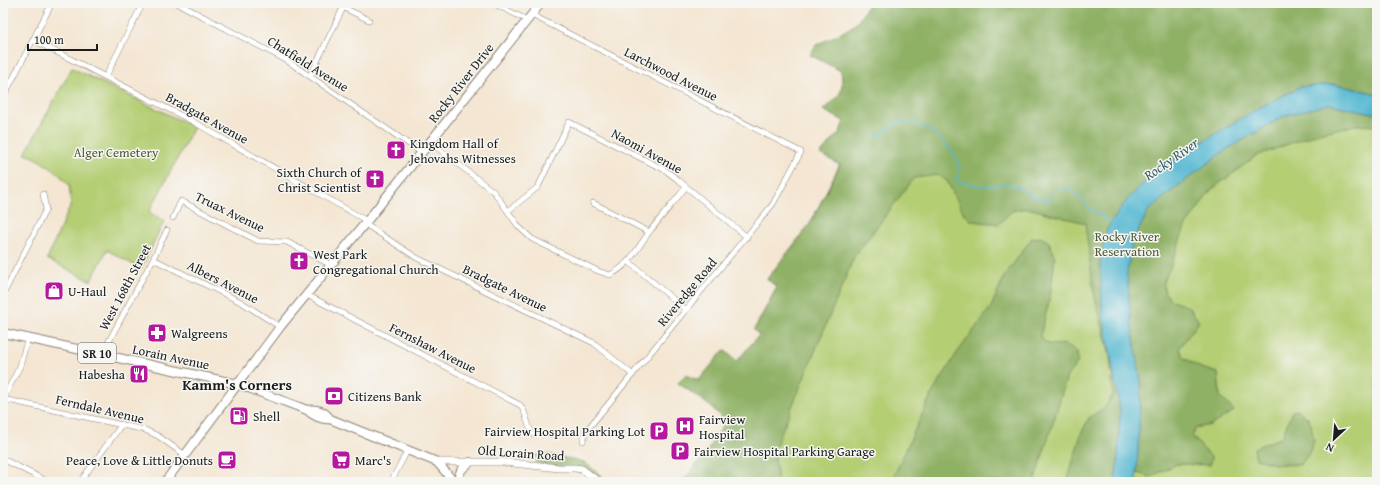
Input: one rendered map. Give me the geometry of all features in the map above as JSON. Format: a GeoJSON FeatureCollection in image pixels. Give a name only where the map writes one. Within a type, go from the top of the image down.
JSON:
{"type":"FeatureCollection","features":[{"type":"Feature","properties":{"kind":"main road","name":"Rocky River Drive"},"geometry":{"type":"LineString","coordinates":[[165,482],[280,327],[366,223],[541,3]]}},
{"type":"Feature","properties":{"kind":"main road","name":"Lorain Avenue"},"geometry":{"type":"LineString","coordinates":[[3,332],[238,384],[307,410],[311,414],[325,420],[330,419],[408,449],[437,462],[454,482]]}},
{"type":"Feature","properties":{"kind":"main road"},"geometry":{"type":"LineString","coordinates":[[459,482],[458,475],[460,471],[470,462]]}},
{"type":"Feature","properties":{"kind":"street"},"geometry":{"type":"LineString","coordinates":[[3,98],[52,3]]}},
{"type":"Feature","properties":{"kind":"street"},"geometry":{"type":"LineString","coordinates":[[106,76],[143,3]]}},
{"type":"Feature","properties":{"kind":"street","name":"Chatfield Avenue"},"geometry":{"type":"LineString","coordinates":[[177,3],[286,60],[422,153]]}},
{"type":"Feature","properties":{"kind":"street"},"geometry":{"type":"LineString","coordinates":[[334,3],[369,20]]}},
{"type":"Feature","properties":{"kind":"street","name":"Larchwood Avenue"},"geometry":{"type":"LineString","coordinates":[[493,3],[529,17],[800,152]]}},
{"type":"Feature","properties":{"kind":"street"},"geometry":{"type":"LineString","coordinates":[[310,76],[343,8]]}},
{"type":"Feature","properties":{"kind":"street","name":"Bradgate Avenue"},"geometry":{"type":"LineString","coordinates":[[33,40],[192,121],[366,223],[417,258],[594,343],[633,375]]}},
{"type":"Feature","properties":{"kind":"street","name":"Naomi Avenue"},"geometry":{"type":"LineString","coordinates":[[508,211],[538,187],[569,122],[665,170],[678,179],[747,237]]}},
{"type":"Feature","properties":{"kind":"street"},"geometry":{"type":"LineString","coordinates":[[430,142],[494,192],[519,227],[532,239],[598,271],[610,275],[619,271],[628,261],[649,232],[686,187]]}},
{"type":"Feature","properties":{"kind":"street","name":"Riveredge Road"},"geometry":{"type":"LineString","coordinates":[[583,441],[586,432],[773,204],[800,152]]}},
{"type":"Feature","properties":{"kind":"street"},"geometry":{"type":"LineString","coordinates":[[3,295],[46,209],[43,194]]}},
{"type":"Feature","properties":{"kind":"street","name":"Truax Avenue"},"geometry":{"type":"LineString","coordinates":[[173,218],[181,201],[258,241],[287,242],[331,265]]}},
{"type":"Feature","properties":{"kind":"street"},"geometry":{"type":"LineString","coordinates":[[593,203],[649,232]]}},
{"type":"Feature","properties":{"kind":"street","name":"West 168th Street"},"geometry":{"type":"LineString","coordinates":[[102,354],[167,230]]}},
{"type":"Feature","properties":{"kind":"street","name":"Albers Avenue"},"geometry":{"type":"LineString","coordinates":[[153,259],[241,302],[280,327]]}},
{"type":"Feature","properties":{"kind":"street"},"geometry":{"type":"LineString","coordinates":[[628,261],[686,310]]}},
{"type":"Feature","properties":{"kind":"street","name":"Fernshaw Avenue"},"geometry":{"type":"LineString","coordinates":[[307,295],[520,405],[525,410],[528,428],[533,434]]}},
{"type":"Feature","properties":{"kind":"street"},"geometry":{"type":"LineString","coordinates":[[3,399],[20,366],[28,337]]}},
{"type":"Feature","properties":{"kind":"street","name":"Ferndale Avenue"},"geometry":{"type":"LineString","coordinates":[[3,399],[145,430],[158,436],[186,455]]}},
{"type":"Feature","properties":{"kind":"street"},"geometry":{"type":"LineString","coordinates":[[80,482],[122,424]]}},
{"type":"Feature","properties":{"kind":"street"},"geometry":{"type":"LineString","coordinates":[[391,482],[408,449]]}},
{"type":"Feature","properties":{"kind":"street"},"geometry":{"type":"LineString","coordinates":[[3,459],[48,482]]}},
{"type":"Feature","properties":{"kind":"street","name":"Old Lorain Road"},"geometry":{"type":"LineString","coordinates":[[437,462],[503,462],[559,468],[575,468],[582,469],[599,482]]}},
{"type":"Feature","properties":{"kind":"green space"},"geometry":{"type":"Polygon","coordinates":[[[869,3],[1377,3],[1377,94],[1334,84],[1300,87],[1255,110],[1107,229],[1100,261],[1102,307],[1120,409],[1118,460],[1115,482],[1067,482],[1081,434],[1089,418],[1106,406],[1113,395],[1110,356],[1094,293],[1085,223],[1027,208],[1012,211],[999,224],[972,221],[964,214],[947,181],[938,175],[914,178],[854,257],[774,450],[778,482],[682,482],[710,447],[725,422],[715,411],[697,396],[678,383],[685,375],[699,380],[724,350],[737,361],[759,335],[754,330],[777,287],[767,279],[810,224],[840,165],[820,154],[840,132],[844,121],[823,110],[840,94],[842,85],[841,71],[810,55],[816,45],[843,32],[857,23],[869,3]]]}},
{"type":"Feature","properties":{"kind":"green space","name":"Rocky River Reservation"},"geometry":{"type":"Polygon","coordinates":[[[1377,3],[1377,482],[691,482],[720,441],[763,338],[754,330],[777,287],[767,279],[810,224],[840,164],[1377,3]]]}},
{"type":"Feature","properties":{"kind":"green space","name":"Alger Cemetery"},"geometry":{"type":"Polygon","coordinates":[[[72,68],[194,127],[149,212],[164,221],[141,269],[107,250],[91,281],[47,259],[71,204],[69,185],[58,173],[34,157],[25,154],[72,68]]]}},
{"type":"Feature","properties":{"kind":"green space"},"geometry":{"type":"Polygon","coordinates":[[[1329,104],[1377,114],[1377,126],[1357,125],[1318,133],[1256,156],[1211,190],[1185,227],[1170,268],[1163,282],[1165,293],[1172,301],[1189,307],[1199,322],[1179,348],[1183,357],[1201,368],[1218,373],[1220,396],[1234,411],[1211,425],[1196,428],[1192,436],[1211,457],[1210,465],[1177,464],[1150,477],[1137,473],[1141,381],[1131,320],[1127,273],[1132,244],[1148,211],[1224,151],[1284,116],[1329,104]]]}},
{"type":"Feature","properties":{"kind":"green space"},"geometry":{"type":"Polygon","coordinates":[[[1041,237],[1049,242],[1055,257],[1050,298],[1040,336],[1047,343],[1069,346],[1077,352],[1078,362],[1067,376],[1034,482],[891,482],[931,395],[957,353],[991,307],[1005,275],[1032,238],[1041,237]]]}},
{"type":"Feature","properties":{"kind":"green space"},"geometry":{"type":"Polygon","coordinates":[[[1297,410],[1308,418],[1311,424],[1314,442],[1308,455],[1300,465],[1275,464],[1256,459],[1254,448],[1282,437],[1292,411],[1297,410]]]}},
{"type":"Feature","properties":{"kind":"green space"},"geometry":{"type":"Polygon","coordinates":[[[546,454],[584,462],[609,482],[601,482],[593,475],[536,463],[536,455],[546,454]]]}},
{"type":"Feature","properties":{"kind":"water","name":"Rocky River"},"geometry":{"type":"Polygon","coordinates":[[[1334,84],[1377,94],[1377,114],[1329,104],[1284,116],[1224,151],[1148,211],[1132,244],[1127,273],[1131,320],[1141,381],[1136,482],[1115,482],[1118,459],[1120,409],[1102,307],[1100,261],[1107,229],[1126,201],[1156,170],[1255,110],[1300,87],[1334,84]]]}},
{"type":"Feature","properties":{"kind":"waterway"},"geometry":{"type":"LineString","coordinates":[[875,136],[900,122],[915,124],[928,129],[938,136],[954,154],[959,164],[959,171],[955,180],[981,186],[1000,184],[1014,185],[1043,200],[1050,200],[1056,189],[1065,187],[1071,189],[1089,208],[1112,223]]}},
{"type":"Feature","properties":{"kind":"place","name":"Kingdom Hall of Jehovahs Witnesses"},"geometry":{"type":"Point","coordinates":[396,150]}},
{"type":"Feature","properties":{"kind":"place","name":"Sixth Church of Christ Scientist"},"geometry":{"type":"Point","coordinates":[375,179]}},
{"type":"Feature","properties":{"kind":"place","name":"West Park Congregational Church"},"geometry":{"type":"Point","coordinates":[299,261]}},
{"type":"Feature","properties":{"kind":"place","name":"U-Haul"},"geometry":{"type":"Point","coordinates":[54,291]}},
{"type":"Feature","properties":{"kind":"place","name":"Walgreens"},"geometry":{"type":"Point","coordinates":[157,333]}},
{"type":"Feature","properties":{"kind":"place","name":"Habesha"},"geometry":{"type":"Point","coordinates":[139,374]}},
{"type":"Feature","properties":{"kind":"place","name":"Citizens Bank"},"geometry":{"type":"Point","coordinates":[334,396]}},
{"type":"Feature","properties":{"kind":"place","name":"Shell"},"geometry":{"type":"Point","coordinates":[239,416]}},
{"type":"Feature","properties":{"kind":"place","name":"Fairview Hospital"},"geometry":{"type":"Point","coordinates":[685,426]}},
{"type":"Feature","properties":{"kind":"place","name":"Fairview Hospital Parking Lot"},"geometry":{"type":"Point","coordinates":[659,431]}},
{"type":"Feature","properties":{"kind":"place","name":"Fairview Hospital Parking Garage"},"geometry":{"type":"Point","coordinates":[680,451]}},
{"type":"Feature","properties":{"kind":"place","name":"Peace, Love & Little Donuts"},"geometry":{"type":"Point","coordinates":[227,460]}},
{"type":"Feature","properties":{"kind":"place","name":"Marc's"},"geometry":{"type":"Point","coordinates":[341,460]}},
{"type":"Feature","properties":{"kind":"district","name":"Kamm's Corners"},"geometry":{"type":"Point","coordinates":[237,384]}}]}
